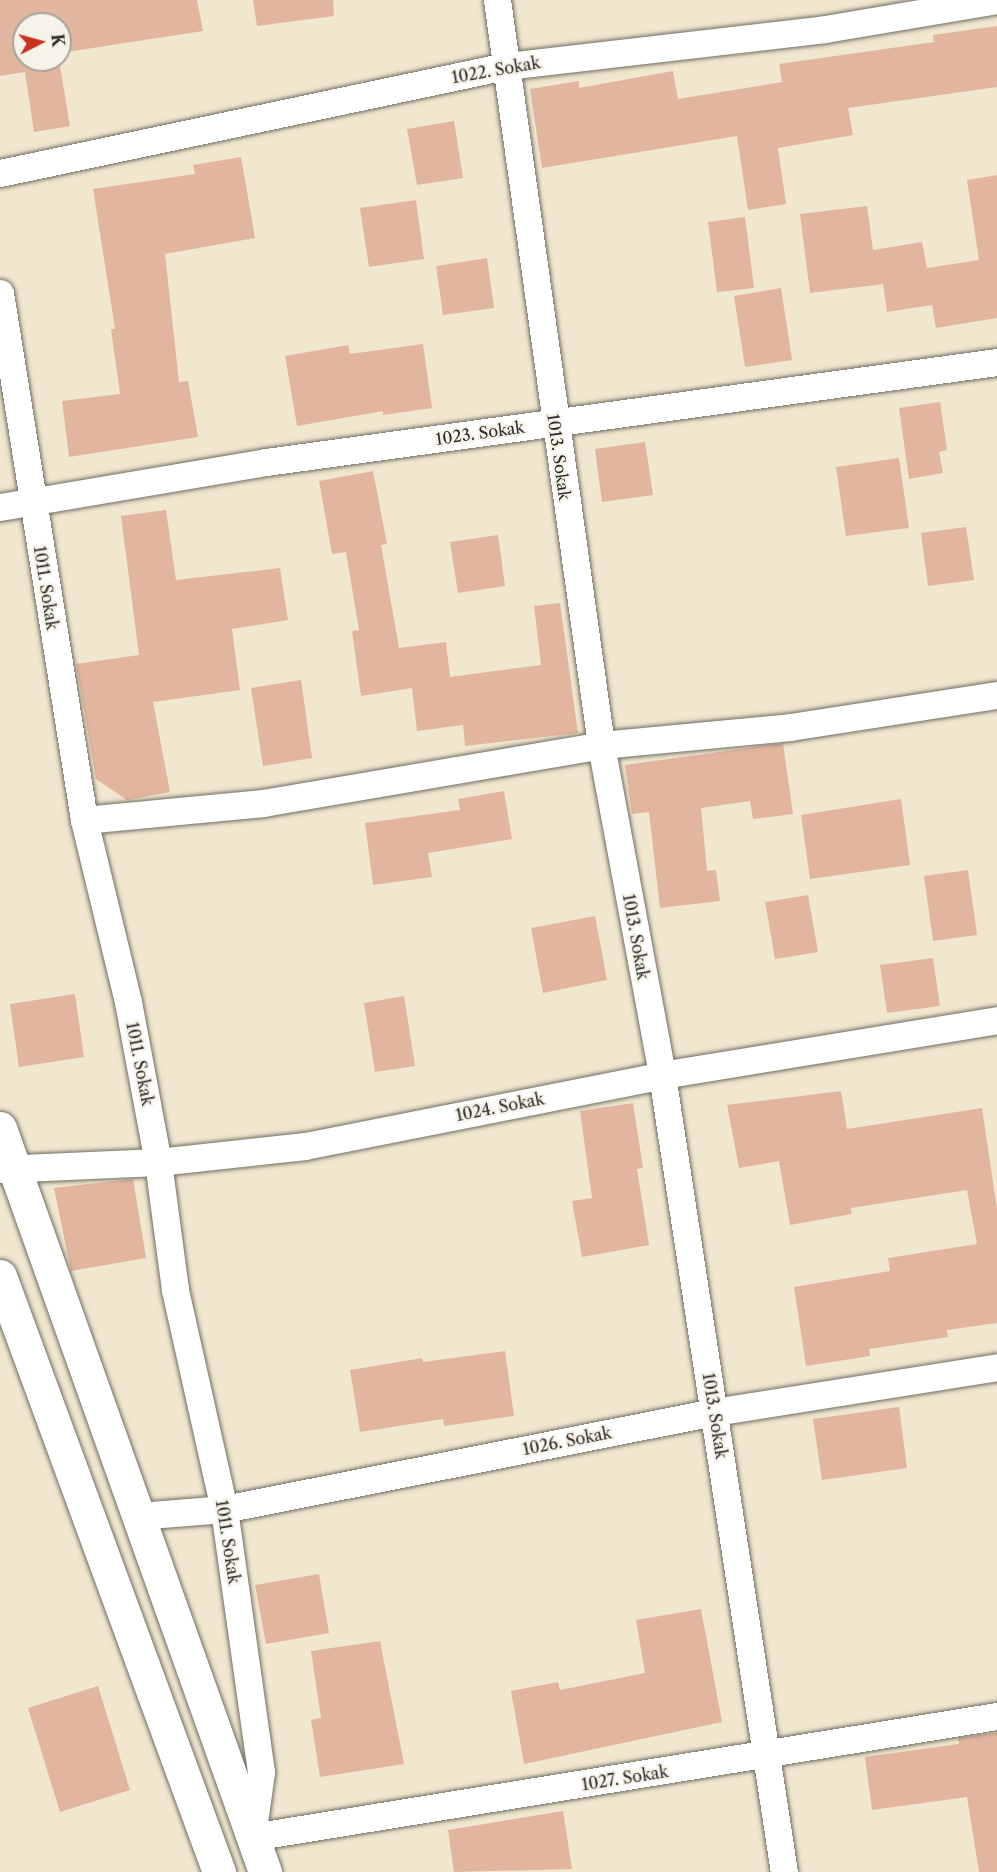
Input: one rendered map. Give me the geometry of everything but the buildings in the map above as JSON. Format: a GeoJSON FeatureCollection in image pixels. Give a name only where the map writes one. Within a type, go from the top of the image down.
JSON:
{"type":"FeatureCollection","features":[{"type":"Feature","properties":{"kind":"street","name":"1013. Sokak"},"geometry":{"type":"LineString","coordinates":[[497,0],[554,423],[601,745],[662,1075],[764,1756],[784,1872]]}},
{"type":"Feature","properties":{"kind":"street","name":"1022. Sokak"},"geometry":{"type":"LineString","coordinates":[[0,173],[506,66],[825,29],[997,0]]}},
{"type":"Feature","properties":{"kind":"street","name":"1011. Sokak"},"geometry":{"type":"LineString","coordinates":[[0,293],[84,820],[128,1002],[158,1162],[175,1290],[224,1509],[261,1772],[252,1837]]}},
{"type":"Feature","properties":{"kind":"street","name":"1023. Sokak"},"geometry":{"type":"LineString","coordinates":[[0,507],[266,462],[997,362]]}},
{"type":"Feature","properties":{"kind":"street"},"geometry":{"type":"LineString","coordinates":[[84,820],[264,803],[601,745],[790,727],[997,694]]}},
{"type":"Feature","properties":{"kind":"street","name":"1024. Sokak"},"geometry":{"type":"LineString","coordinates":[[6,1168],[158,1162],[305,1146],[662,1075],[997,1020]]}},
{"type":"Feature","properties":{"kind":"street"},"geometry":{"type":"LineString","coordinates":[[0,1128],[6,1168],[137,1515],[265,1872]]}},
{"type":"Feature","properties":{"kind":"street"},"geometry":{"type":"LineString","coordinates":[[0,1276],[219,1872]]}},
{"type":"Feature","properties":{"kind":"street","name":"1026. Sokak"},"geometry":{"type":"LineString","coordinates":[[137,1515],[224,1509],[714,1412],[997,1366]]}},
{"type":"Feature","properties":{"kind":"street","name":"1027. Sokak"},"geometry":{"type":"LineString","coordinates":[[252,1837],[764,1756],[997,1716]]}}]}
